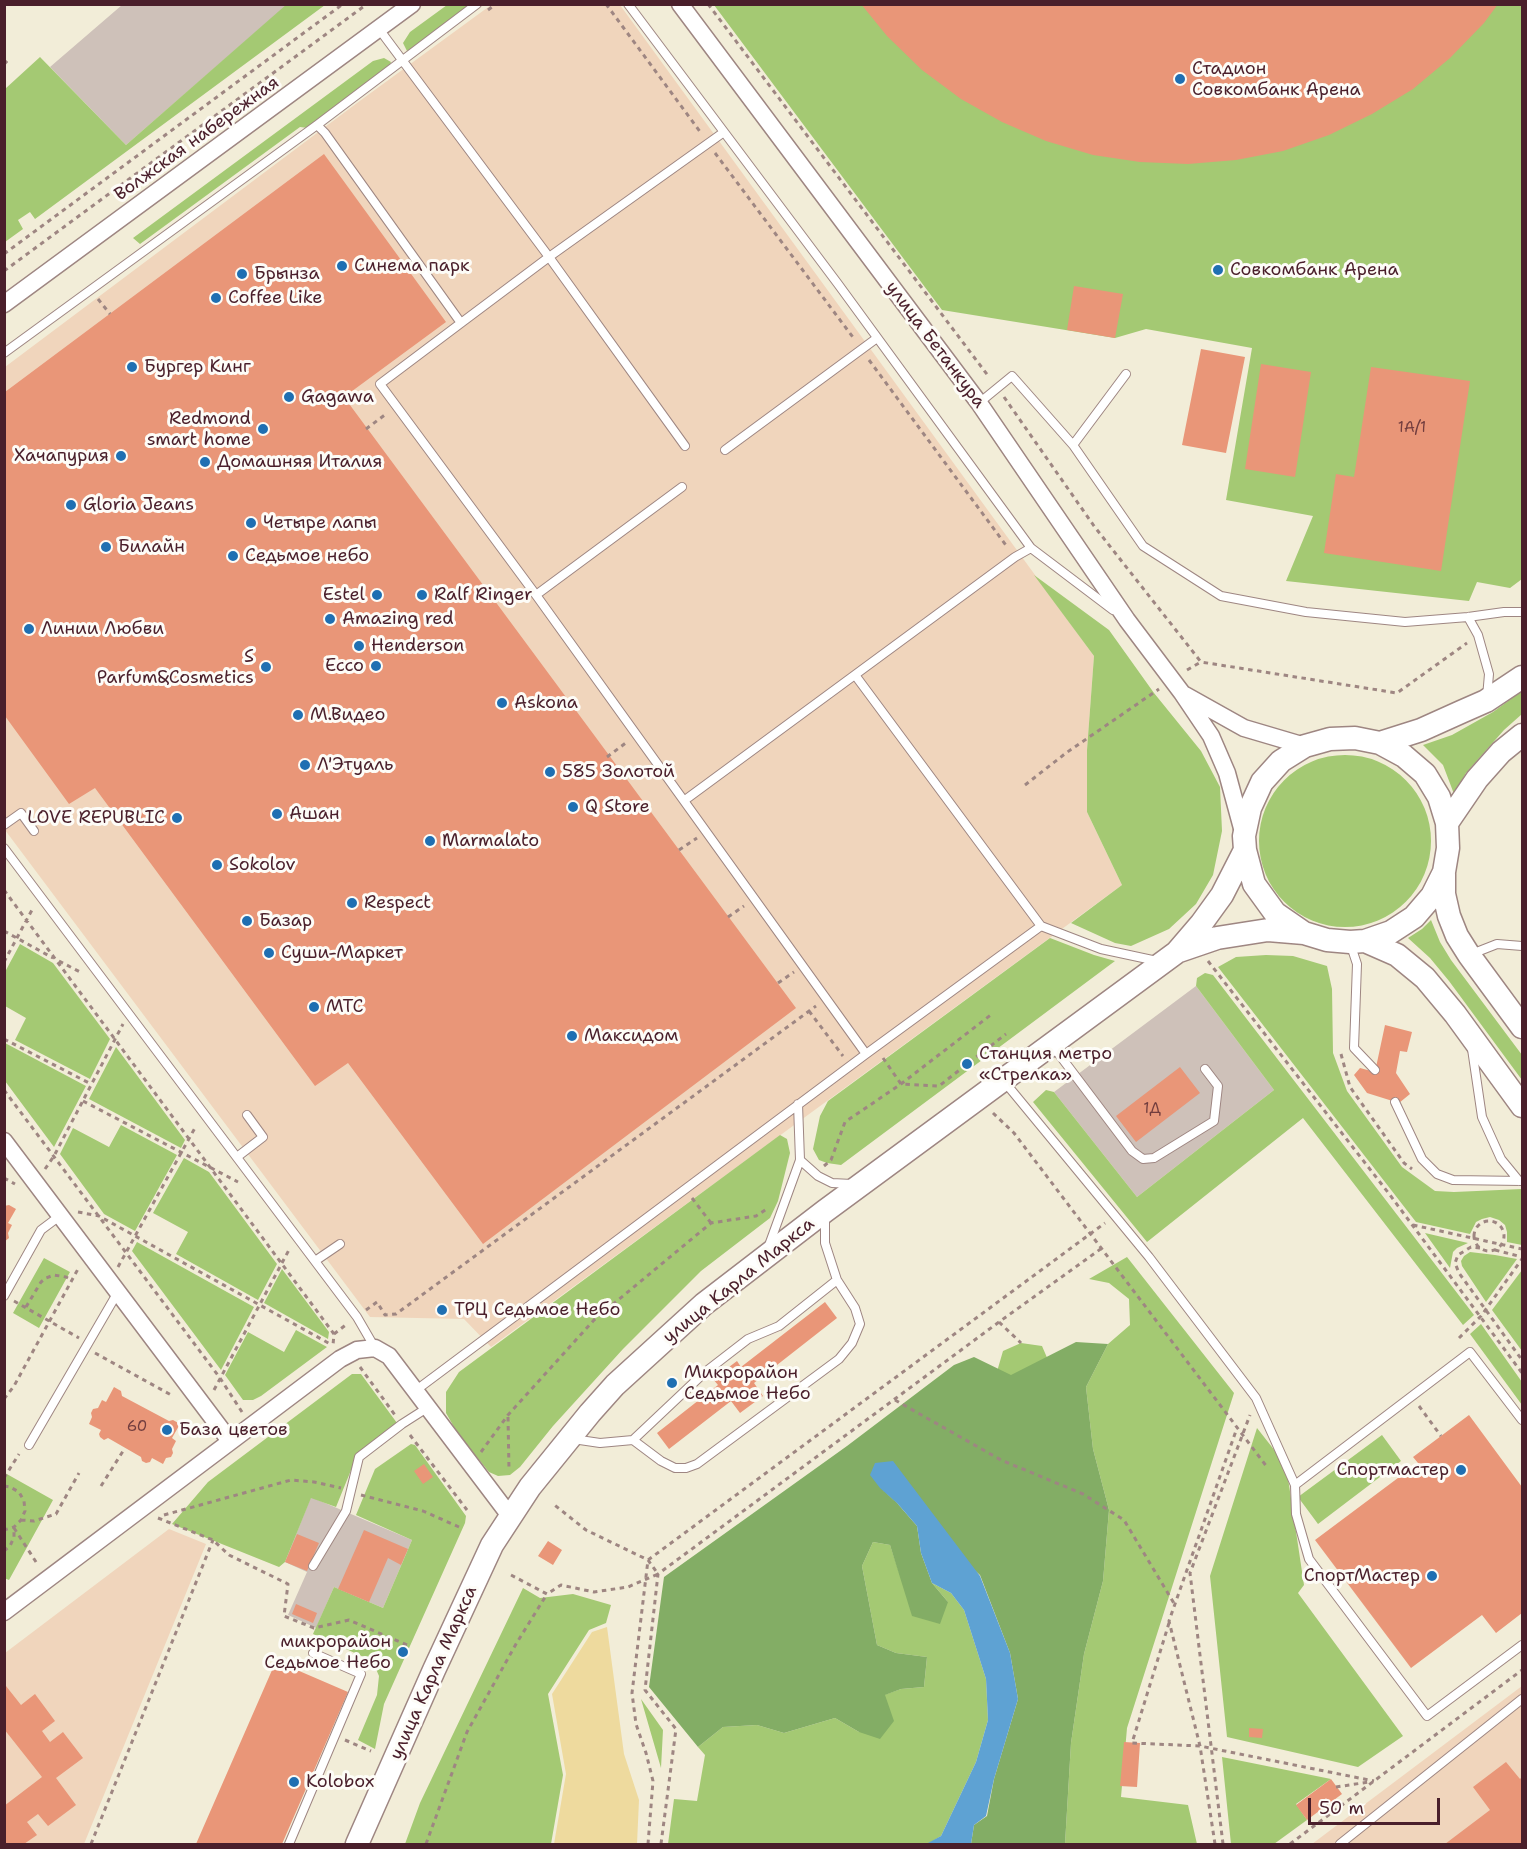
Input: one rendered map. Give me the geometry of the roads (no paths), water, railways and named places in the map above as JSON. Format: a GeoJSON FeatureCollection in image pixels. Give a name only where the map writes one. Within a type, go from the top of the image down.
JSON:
{"type":"FeatureCollection","features":[{"type":"Feature","properties":{"kind":"main road"},"geometry":{"type":"LineString","coordinates":[[1380,743],[1422,730],[1486,701],[1522,677]]}},
{"type":"Feature","properties":{"kind":"main road"},"geometry":{"type":"LineString","coordinates":[[1447,823],[1477,779],[1501,752],[1522,735]]}},
{"type":"Feature","properties":{"kind":"main road"},"geometry":{"type":"LineString","coordinates":[[1170,957],[1201,924],[1222,895],[1245,843],[1250,808],[1262,782],[1281,761],[1305,747],[1330,739],[1355,738],[1380,743],[1404,756],[1425,774],[1439,797],[1447,823],[1448,848],[1444,872],[1444,894],[1449,916],[1457,936],[1469,955],[1522,1027]]}},
{"type":"Feature","properties":{"kind":"main road"},"geometry":{"type":"LineString","coordinates":[[1245,843],[1254,885],[1275,913],[1304,933]]}},
{"type":"Feature","properties":{"kind":"main road"},"geometry":{"type":"LineString","coordinates":[[1170,957],[1217,938],[1268,930],[1304,933],[1327,940],[1357,941],[1391,932],[1414,917],[1432,896],[1444,872]]}},
{"type":"Feature","properties":{"kind":"main road"},"geometry":{"type":"LineString","coordinates":[[1357,941],[1397,955],[1425,978],[1470,1034],[1522,1106]]}},
{"type":"Feature","properties":{"kind":"main road","name":"улица Карла Маркса"},"geometry":{"type":"LineString","coordinates":[[357,1845],[492,1545],[530,1486],[615,1385],[704,1304],[1170,957]]}},
{"type":"Feature","properties":{"kind":"street","name":"Волжская набережная"},"geometry":{"type":"LineString","coordinates":[[4,304],[412,4]]}},
{"type":"Feature","properties":{"kind":"street","name":"улица Бетанкура"},"geometry":{"type":"LineString","coordinates":[[680,4],[979,403],[1126,620],[1177,686],[1210,736],[1227,773],[1245,843]]}},
{"type":"Feature","properties":{"kind":"street","name":"улица Бетанкура"},"geometry":{"type":"LineString","coordinates":[[1177,686],[1244,728],[1305,747]]}},
{"type":"Feature","properties":{"kind":"street"},"geometry":{"type":"LineString","coordinates":[[4,1141],[230,1441]]}},
{"type":"Feature","properties":{"kind":"street"},"geometry":{"type":"LineString","coordinates":[[4,1612],[340,1359],[357,1350],[375,1348],[389,1356],[510,1516]]}},
{"type":"Feature","properties":{"kind":"lane"},"geometry":{"type":"LineString","coordinates":[[4,353],[477,4]]}},
{"type":"Feature","properties":{"kind":"lane"},"geometry":{"type":"LineString","coordinates":[[628,4],[1031,548],[1126,620]]}},
{"type":"Feature","properties":{"kind":"lane"},"geometry":{"type":"LineString","coordinates":[[379,29],[549,257],[685,446]]}},
{"type":"Feature","properties":{"kind":"lane"},"geometry":{"type":"LineString","coordinates":[[317,124],[461,323]]}},
{"type":"Feature","properties":{"kind":"lane"},"geometry":{"type":"LineString","coordinates":[[724,132],[549,257],[380,384],[537,595],[866,1054]]}},
{"type":"Feature","properties":{"kind":"lane"},"geometry":{"type":"LineString","coordinates":[[725,450],[877,338]]}},
{"type":"Feature","properties":{"kind":"lane"},"geometry":{"type":"LineString","coordinates":[[1073,445],[1126,374]]}},
{"type":"Feature","properties":{"kind":"lane"},"geometry":{"type":"LineString","coordinates":[[979,403],[1012,376],[1073,445],[1143,546],[1221,596],[1306,612],[1405,622],[1522,612]]}},
{"type":"Feature","properties":{"kind":"lane"},"geometry":{"type":"LineString","coordinates":[[537,595],[682,487]]}},
{"type":"Feature","properties":{"kind":"lane"},"geometry":{"type":"LineString","coordinates":[[685,800],[1015,557],[1031,548]]}},
{"type":"Feature","properties":{"kind":"lane"},"geometry":{"type":"LineString","coordinates":[[1468,618],[1478,635],[1489,674],[1486,701]]}},
{"type":"Feature","properties":{"kind":"lane"},"geometry":{"type":"LineString","coordinates":[[855,675],[1041,926],[1101,949],[1170,957]]}},
{"type":"Feature","properties":{"kind":"lane"},"geometry":{"type":"LineString","coordinates":[[4,825],[21,813],[34,831]]}},
{"type":"Feature","properties":{"kind":"lane"},"geometry":{"type":"LineString","coordinates":[[4,848],[357,1317],[375,1348]]}},
{"type":"Feature","properties":{"kind":"lane"},"geometry":{"type":"LineString","coordinates":[[414,1391],[1041,926]]}},
{"type":"Feature","properties":{"kind":"lane"},"geometry":{"type":"LineString","coordinates":[[1357,941],[1354,1048],[1375,1070]]}},
{"type":"Feature","properties":{"kind":"lane"},"geometry":{"type":"LineString","coordinates":[[1469,955],[1497,944],[1522,946]]}},
{"type":"Feature","properties":{"kind":"lane"},"geometry":{"type":"LineString","coordinates":[[1470,1034],[1482,1118],[1501,1160],[1521,1181]]}},
{"type":"Feature","properties":{"kind":"lane"},"geometry":{"type":"LineString","coordinates":[[1052,1044],[1132,1151],[1143,1159],[1154,1158],[1214,1121],[1218,1086],[1205,1069]]}},
{"type":"Feature","properties":{"kind":"lane"},"geometry":{"type":"LineString","coordinates":[[1003,1080],[1149,1257],[1256,1398],[1295,1485],[1296,1514],[1309,1558],[1427,1716],[1522,1645]]}},
{"type":"Feature","properties":{"kind":"lane"},"geometry":{"type":"LineString","coordinates":[[1395,1102],[1422,1159],[1437,1174],[1453,1180],[1521,1181]]}},
{"type":"Feature","properties":{"kind":"lane"},"geometry":{"type":"LineString","coordinates":[[764,1258],[800,1160],[798,1104]]}},
{"type":"Feature","properties":{"kind":"lane"},"geometry":{"type":"LineString","coordinates":[[237,1157],[263,1137],[247,1115]]}},
{"type":"Feature","properties":{"kind":"lane"},"geometry":{"type":"LineString","coordinates":[[800,1160],[832,1183],[861,1185]]}},
{"type":"Feature","properties":{"kind":"lane"},"geometry":{"type":"LineString","coordinates":[[5,1296],[41,1230],[57,1211]]}},
{"type":"Feature","properties":{"kind":"lane"},"geometry":{"type":"LineString","coordinates":[[633,1440],[661,1461],[675,1468],[686,1468],[697,1464],[839,1359],[852,1343],[860,1324],[855,1308],[837,1280],[825,1243],[825,1212]]}},
{"type":"Feature","properties":{"kind":"lane"},"geometry":{"type":"LineString","coordinates":[[315,1261],[340,1244]]}},
{"type":"Feature","properties":{"kind":"lane"},"geometry":{"type":"LineString","coordinates":[[570,1439],[600,1443],[633,1440],[704,1373],[748,1339],[778,1326],[837,1280]]}},
{"type":"Feature","properties":{"kind":"lane"},"geometry":{"type":"LineString","coordinates":[[29,1445],[87,1345],[114,1286]]}},
{"type":"Feature","properties":{"kind":"lane"},"geometry":{"type":"LineString","coordinates":[[1295,1485],[1470,1352],[1522,1420]]}},
{"type":"Feature","properties":{"kind":"lane"},"geometry":{"type":"LineString","coordinates":[[313,1566],[346,1511],[359,1457],[427,1408]]}},
{"type":"Feature","properties":{"kind":"lane"},"geometry":{"type":"LineString","coordinates":[[288,1845],[361,1674],[314,1653]]}},
{"type":"Feature","properties":{"kind":"lane"},"geometry":{"type":"LineString","coordinates":[[1340,1845],[1522,1699]]}},
{"type":"Feature","properties":{"kind":"water"},"geometry":{"type":"Polygon","coordinates":[[[893,1461],[980,1576],[1010,1653],[1018,1699],[994,1779],[986,1816],[974,1825],[971,1844],[928,1843],[941,1836],[976,1762],[988,1720],[986,1679],[964,1610],[951,1593],[932,1583],[921,1553],[917,1526],[870,1475],[875,1463],[893,1461]]]}},
{"type":"Feature","properties":{"kind":"place","name":"Стадион Совкомбанк Арена"},"geometry":{"type":"Point","coordinates":[1180,79]}},
{"type":"Feature","properties":{"kind":"place","name":"Синема парк"},"geometry":{"type":"Point","coordinates":[342,266]}},
{"type":"Feature","properties":{"kind":"place","name":"Совкомбанк Арена"},"geometry":{"type":"Point","coordinates":[1218,270]}},
{"type":"Feature","properties":{"kind":"place","name":"Брынза"},"geometry":{"type":"Point","coordinates":[242,274]}},
{"type":"Feature","properties":{"kind":"place","name":"Coffee Like"},"geometry":{"type":"Point","coordinates":[216,298]}},
{"type":"Feature","properties":{"kind":"place","name":"Бургер Кинг"},"geometry":{"type":"Point","coordinates":[132,367]}},
{"type":"Feature","properties":{"kind":"place","name":"Gagawa"},"geometry":{"type":"Point","coordinates":[289,397]}},
{"type":"Feature","properties":{"kind":"place","name":"Redmond smart home"},"geometry":{"type":"Point","coordinates":[263,429]}},
{"type":"Feature","properties":{"kind":"place","name":"Хачапурия"},"geometry":{"type":"Point","coordinates":[121,456]}},
{"type":"Feature","properties":{"kind":"place","name":"Домашняя Италия"},"geometry":{"type":"Point","coordinates":[205,462]}},
{"type":"Feature","properties":{"kind":"place","name":"Gloria Jeans"},"geometry":{"type":"Point","coordinates":[71,505]}},
{"type":"Feature","properties":{"kind":"place","name":"Четыре лапы"},"geometry":{"type":"Point","coordinates":[251,523]}},
{"type":"Feature","properties":{"kind":"place","name":"Билайн"},"geometry":{"type":"Point","coordinates":[106,547]}},
{"type":"Feature","properties":{"kind":"place","name":"Седьмое небо"},"geometry":{"type":"Point","coordinates":[233,556]}},
{"type":"Feature","properties":{"kind":"place","name":"Estel"},"geometry":{"type":"Point","coordinates":[377,595]}},
{"type":"Feature","properties":{"kind":"place","name":"Ralf Ringer"},"geometry":{"type":"Point","coordinates":[422,595]}},
{"type":"Feature","properties":{"kind":"place","name":"Amazing red"},"geometry":{"type":"Point","coordinates":[330,619]}},
{"type":"Feature","properties":{"kind":"place","name":"Линии Любви"},"geometry":{"type":"Point","coordinates":[29,629]}},
{"type":"Feature","properties":{"kind":"place","name":"Henderson"},"geometry":{"type":"Point","coordinates":[359,646]}},
{"type":"Feature","properties":{"kind":"place","name":"Ecco"},"geometry":{"type":"Point","coordinates":[376,666]}},
{"type":"Feature","properties":{"kind":"place","name":"S Parfum&Cosmetics"},"geometry":{"type":"Point","coordinates":[266,667]}},
{"type":"Feature","properties":{"kind":"place","name":"Askona"},"geometry":{"type":"Point","coordinates":[502,703]}},
{"type":"Feature","properties":{"kind":"place","name":"М.Видео"},"geometry":{"type":"Point","coordinates":[298,715]}},
{"type":"Feature","properties":{"kind":"place","name":"Л'Этуаль"},"geometry":{"type":"Point","coordinates":[305,765]}},
{"type":"Feature","properties":{"kind":"place","name":"585 Золотой"},"geometry":{"type":"Point","coordinates":[550,772]}},
{"type":"Feature","properties":{"kind":"place","name":"Q Store"},"geometry":{"type":"Point","coordinates":[573,807]}},
{"type":"Feature","properties":{"kind":"place","name":"Ашан"},"geometry":{"type":"Point","coordinates":[277,814]}},
{"type":"Feature","properties":{"kind":"place","name":"LOVE REPUBLIC"},"geometry":{"type":"Point","coordinates":[177,818]}},
{"type":"Feature","properties":{"kind":"place","name":"Marmalato"},"geometry":{"type":"Point","coordinates":[430,841]}},
{"type":"Feature","properties":{"kind":"place","name":"Sokolov"},"geometry":{"type":"Point","coordinates":[217,865]}},
{"type":"Feature","properties":{"kind":"place","name":"Respect"},"geometry":{"type":"Point","coordinates":[352,903]}},
{"type":"Feature","properties":{"kind":"place","name":"Базар"},"geometry":{"type":"Point","coordinates":[247,921]}},
{"type":"Feature","properties":{"kind":"place","name":"Суши-Маркет"},"geometry":{"type":"Point","coordinates":[269,953]}},
{"type":"Feature","properties":{"kind":"place","name":"МТС"},"geometry":{"type":"Point","coordinates":[314,1007]}},
{"type":"Feature","properties":{"kind":"place","name":"Максидом"},"geometry":{"type":"Point","coordinates":[572,1036]}},
{"type":"Feature","properties":{"kind":"place","name":"Станция метро «Стрелка»"},"geometry":{"type":"Point","coordinates":[967,1064]}},
{"type":"Feature","properties":{"kind":"place","name":"ТРЦ Седьмое Небо"},"geometry":{"type":"Point","coordinates":[442,1310]}},
{"type":"Feature","properties":{"kind":"place","name":"Микрорайон Седьмое Небо"},"geometry":{"type":"Point","coordinates":[672,1383]}},
{"type":"Feature","properties":{"kind":"place","name":"База цветов"},"geometry":{"type":"Point","coordinates":[167,1430]}},
{"type":"Feature","properties":{"kind":"place","name":"Спортмастер"},"geometry":{"type":"Point","coordinates":[1461,1470]}},
{"type":"Feature","properties":{"kind":"place","name":"СпортМастер"},"geometry":{"type":"Point","coordinates":[1432,1576]}},
{"type":"Feature","properties":{"kind":"place","name":"микрорайон Седьмое Небо"},"geometry":{"type":"Point","coordinates":[403,1652]}},
{"type":"Feature","properties":{"kind":"place","name":"Kolobox"},"geometry":{"type":"Point","coordinates":[294,1782]}}]}
